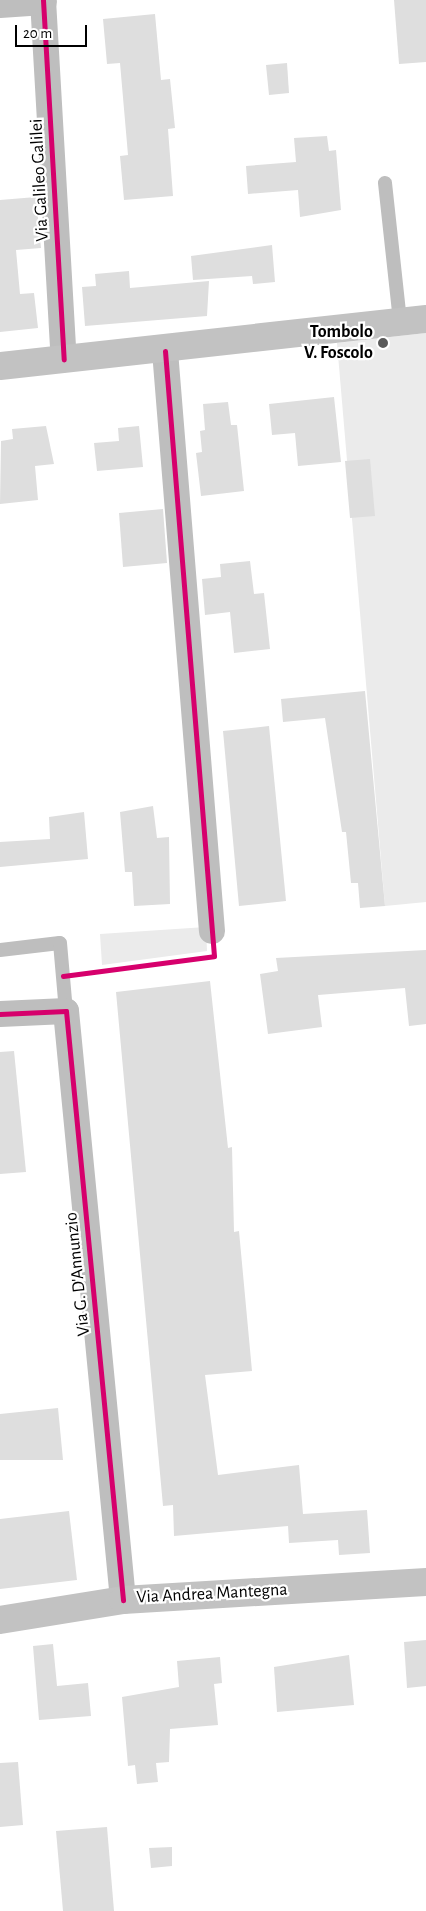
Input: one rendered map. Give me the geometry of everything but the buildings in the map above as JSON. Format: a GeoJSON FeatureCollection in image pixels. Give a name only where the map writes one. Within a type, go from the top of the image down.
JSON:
{"type":"FeatureCollection","features":[{"type":"Feature","properties":{"kind":"main road"},"geometry":{"type":"LineString","coordinates":[[0,366],[165,350],[413,320]]}},
{"type":"Feature","properties":{"kind":"main road","name":"Via Andrea Mantegna"},"geometry":{"type":"LineString","coordinates":[[0,1620],[123,1600],[426,1582]]}},
{"type":"Feature","properties":{"kind":"street"},"geometry":{"type":"LineString","coordinates":[[10,3],[43,1]]}},
{"type":"Feature","properties":{"kind":"street","name":"Via Galileo Galilei"},"geometry":{"type":"LineString","coordinates":[[43,1],[64,359]]}},
{"type":"Feature","properties":{"kind":"street"},"geometry":{"type":"LineString","coordinates":[[165,350],[212,931]]}},
{"type":"Feature","properties":{"kind":"street"},"geometry":{"type":"LineString","coordinates":[[0,1014],[66,1011]]}},
{"type":"Feature","properties":{"kind":"street","name":"Via G. D'Annunzio"},"geometry":{"type":"LineString","coordinates":[[66,1011],[123,1600]]}},
{"type":"Feature","properties":{"kind":"lane"},"geometry":{"type":"LineString","coordinates":[[385,183],[413,320]]}},
{"type":"Feature","properties":{"kind":"lane"},"geometry":{"type":"LineString","coordinates":[[0,950],[60,943],[66,1011]]}},
{"type":"Feature","properties":{"kind":"shaded area"},"geometry":{"type":"Polygon","coordinates":[[[426,333],[426,902],[385,906],[337,343],[426,333]]]}},
{"type":"Feature","properties":{"kind":"shaded area"},"geometry":{"type":"Polygon","coordinates":[[[206,927],[207,951],[102,965],[100,934],[206,927]]]}},
{"type":"Feature","properties":{"kind":"cycle path"},"geometry":{"type":"LineString","coordinates":[[43,0],[64,359]]}},
{"type":"Feature","properties":{"kind":"cycle path"},"geometry":{"type":"LineString","coordinates":[[63,976],[214,956],[165,351]]}},
{"type":"Feature","properties":{"kind":"cycle path"},"geometry":{"type":"LineString","coordinates":[[0,1014],[66,1011],[123,1600]]}},
{"type":"Feature","properties":{"kind":"place","name":"Tombolo V. Foscolo"},"geometry":{"type":"Point","coordinates":[383,343]}}]}
